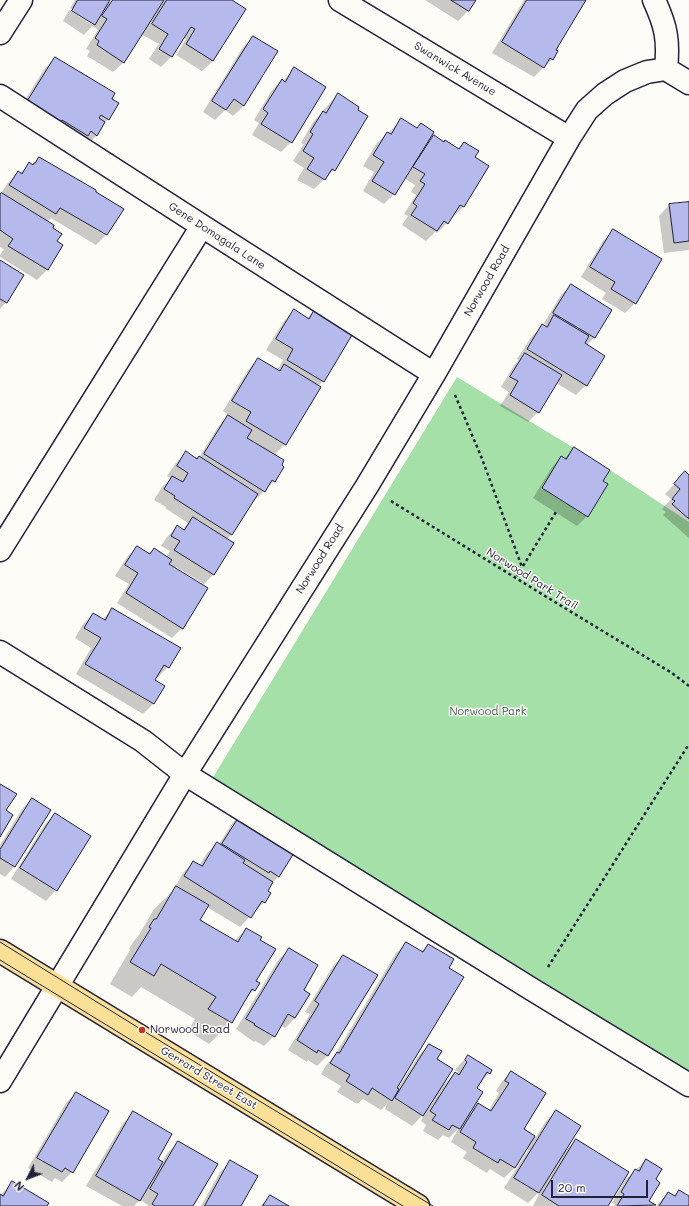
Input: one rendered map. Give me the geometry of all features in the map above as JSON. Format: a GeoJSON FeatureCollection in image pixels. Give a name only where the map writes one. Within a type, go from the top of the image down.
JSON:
{"type":"FeatureCollection","features":[{"type":"Feature","properties":{"kind":"main road","name":"Gerrard Street East"},"geometry":{"type":"LineString","coordinates":[[0,950],[418,1206]]}},
{"type":"Feature","properties":{"kind":"street"},"geometry":{"type":"LineString","coordinates":[[0,33],[21,0]]}},
{"type":"Feature","properties":{"kind":"street","name":"Swanwick Avenue"},"geometry":{"type":"LineString","coordinates":[[340,0],[569,138]]}},
{"type":"Feature","properties":{"kind":"street"},"geometry":{"type":"LineString","coordinates":[[654,0],[666,28],[668,49],[666,69],[689,83]]}},
{"type":"Feature","properties":{"kind":"street","name":"Norwood Road"},"geometry":{"type":"LineString","coordinates":[[0,1081],[185,774],[367,486],[434,374],[569,138],[587,110],[605,94],[625,81],[647,72],[666,69]]}},
{"type":"Feature","properties":{"kind":"street","name":"Gene Domagala Lane"},"geometry":{"type":"LineString","coordinates":[[0,96],[434,374]]}},
{"type":"Feature","properties":{"kind":"street"},"geometry":{"type":"LineString","coordinates":[[0,550],[202,226]]}},
{"type":"Feature","properties":{"kind":"street"},"geometry":{"type":"LineString","coordinates":[[0,652],[143,741],[185,774],[689,1085]]}},
{"type":"Feature","properties":{"kind":"path"},"geometry":{"type":"LineString","coordinates":[[434,374],[448,382],[456,397],[481,456],[522,567]]}},
{"type":"Feature","properties":{"kind":"path","name":"Norwood Park Trail"},"geometry":{"type":"LineString","coordinates":[[367,486],[672,673],[689,686]]}},
{"type":"Feature","properties":{"kind":"path"},"geometry":{"type":"LineString","coordinates":[[516,578],[556,512]]}},
{"type":"Feature","properties":{"kind":"path"},"geometry":{"type":"LineString","coordinates":[[533,990],[689,744]]}},
{"type":"Feature","properties":{"kind":"green space","name":"Norwood Park"},"geometry":{"type":"Polygon","coordinates":[[[457,377],[610,470],[689,522],[689,1071],[212,779],[457,377]]]}},
{"type":"Feature","properties":{"kind":"building"},"geometry":{"type":"Polygon","coordinates":[[[78,0],[110,0],[95,25],[72,11],[78,0]]]}},
{"type":"Feature","properties":{"kind":"building"},"geometry":{"type":"Polygon","coordinates":[[[113,0],[164,0],[124,63],[97,45],[99,41],[95,38],[107,19],[102,16],[113,0]]]}},
{"type":"Feature","properties":{"kind":"building"},"geometry":{"type":"Polygon","coordinates":[[[167,0],[232,0],[246,9],[213,61],[186,44],[195,29],[191,27],[172,57],[159,49],[168,34],[152,24],[167,0]]]}},
{"type":"Feature","properties":{"kind":"building"},"geometry":{"type":"Polygon","coordinates":[[[451,0],[476,0],[469,11],[451,0]]]}},
{"type":"Feature","properties":{"kind":"building"},"geometry":{"type":"Polygon","coordinates":[[[527,0],[586,0],[556,50],[558,51],[553,60],[550,58],[544,68],[502,42],[527,0]]]}},
{"type":"Feature","properties":{"kind":"building"},"geometry":{"type":"Polygon","coordinates":[[[253,36],[278,51],[244,106],[234,99],[226,110],[212,101],[253,36]]]}},
{"type":"Feature","properties":{"kind":"building"},"geometry":{"type":"Polygon","coordinates":[[[55,57],[115,93],[112,99],[119,103],[109,120],[101,115],[99,118],[105,122],[97,136],[91,131],[88,136],[62,120],[60,123],[27,102],[55,57]]]}},
{"type":"Feature","properties":{"kind":"building"},"geometry":{"type":"Polygon","coordinates":[[[294,67],[326,87],[292,143],[261,124],[268,113],[263,109],[282,79],[285,82],[294,67]]]}},
{"type":"Feature","properties":{"kind":"building"},"geometry":{"type":"Polygon","coordinates":[[[338,93],[359,107],[358,110],[368,116],[335,171],[332,169],[325,180],[307,169],[314,158],[303,151],[313,134],[310,132],[323,111],[326,113],[338,93]]]}},
{"type":"Feature","properties":{"kind":"building"},"geometry":{"type":"Polygon","coordinates":[[[401,118],[417,128],[421,123],[434,132],[395,195],[372,181],[384,162],[373,155],[387,132],[391,134],[401,118]]]}},
{"type":"Feature","properties":{"kind":"building"},"geometry":{"type":"Polygon","coordinates":[[[434,135],[444,142],[445,140],[459,149],[464,142],[479,151],[475,157],[489,166],[464,207],[460,205],[448,224],[444,221],[437,231],[411,215],[417,206],[413,203],[425,184],[420,181],[425,174],[413,167],[434,135]]]}},
{"type":"Feature","properties":{"kind":"building"},"geometry":{"type":"Polygon","coordinates":[[[39,157],[96,190],[96,192],[124,209],[107,235],[60,208],[56,214],[9,185],[18,171],[22,174],[29,162],[33,165],[39,157]]]}},
{"type":"Feature","properties":{"kind":"building"},"geometry":{"type":"Polygon","coordinates":[[[2,193],[54,225],[53,228],[62,234],[57,241],[63,245],[48,270],[8,246],[13,239],[0,230],[0,194],[2,193]]]}},
{"type":"Feature","properties":{"kind":"building"},"geometry":{"type":"Polygon","coordinates":[[[689,202],[689,241],[674,243],[669,204],[689,202]]]}},
{"type":"Feature","properties":{"kind":"building"},"geometry":{"type":"Polygon","coordinates":[[[613,229],[662,259],[636,304],[611,289],[615,282],[590,267],[613,229]]]}},
{"type":"Feature","properties":{"kind":"building"},"geometry":{"type":"Polygon","coordinates":[[[0,260],[24,275],[7,303],[0,299],[0,260]]]}},
{"type":"Feature","properties":{"kind":"building"},"geometry":{"type":"Polygon","coordinates":[[[571,284],[612,310],[595,338],[553,313],[571,284]]]}},
{"type":"Feature","properties":{"kind":"building"},"geometry":{"type":"Polygon","coordinates":[[[294,309],[309,319],[314,310],[352,335],[324,382],[287,360],[293,349],[276,339],[294,309]]]}},
{"type":"Feature","properties":{"kind":"building"},"geometry":{"type":"Polygon","coordinates":[[[554,315],[589,336],[585,343],[605,356],[587,386],[527,349],[542,324],[547,327],[554,315]]]}},
{"type":"Feature","properties":{"kind":"building"},"geometry":{"type":"Polygon","coordinates":[[[525,353],[562,375],[539,413],[510,395],[518,381],[510,377],[525,353]]]}},
{"type":"Feature","properties":{"kind":"building"},"geometry":{"type":"Polygon","coordinates":[[[258,358],[280,371],[284,364],[321,387],[286,445],[246,421],[251,412],[232,401],[258,358]]]}},
{"type":"Feature","properties":{"kind":"building"},"geometry":{"type":"Polygon","coordinates":[[[228,415],[252,430],[247,438],[284,460],[282,465],[284,467],[275,482],[272,480],[265,492],[204,454],[228,415]]]}},
{"type":"Feature","properties":{"kind":"building"},"geometry":{"type":"Polygon","coordinates":[[[574,447],[610,470],[603,481],[608,484],[588,517],[542,488],[561,456],[566,459],[574,447]]]}},
{"type":"Feature","properties":{"kind":"building"},"geometry":{"type":"Polygon","coordinates":[[[186,451],[197,459],[199,456],[258,494],[232,535],[174,498],[175,496],[164,489],[172,476],[183,482],[188,473],[177,466],[186,451]]]}},
{"type":"Feature","properties":{"kind":"building"},"geometry":{"type":"Polygon","coordinates":[[[685,471],[689,475],[689,519],[672,504],[675,501],[672,499],[680,489],[674,484],[685,471]]]}},
{"type":"Feature","properties":{"kind":"building"},"geometry":{"type":"Polygon","coordinates":[[[193,517],[234,543],[214,575],[174,550],[180,541],[171,536],[177,525],[184,530],[193,517]]]}},
{"type":"Feature","properties":{"kind":"building"},"geometry":{"type":"Polygon","coordinates":[[[137,546],[150,554],[154,548],[172,560],[169,564],[208,588],[183,629],[126,593],[138,573],[125,565],[137,546]]]}},
{"type":"Feature","properties":{"kind":"building"},"geometry":{"type":"Polygon","coordinates":[[[112,608],[181,648],[169,668],[164,665],[155,680],[165,686],[154,704],[85,664],[101,638],[84,628],[93,613],[105,620],[112,608]]]}},
{"type":"Feature","properties":{"kind":"building"},"geometry":{"type":"Polygon","coordinates":[[[0,784],[17,794],[6,810],[13,815],[0,837],[0,784]]]}},
{"type":"Feature","properties":{"kind":"building"},"geometry":{"type":"Polygon","coordinates":[[[32,798],[51,810],[15,867],[0,858],[0,850],[32,798]]]}},
{"type":"Feature","properties":{"kind":"building"},"geometry":{"type":"Polygon","coordinates":[[[243,811],[299,845],[279,877],[270,871],[269,873],[222,844],[243,811]]]}},
{"type":"Feature","properties":{"kind":"building"},"geometry":{"type":"Polygon","coordinates":[[[55,813],[91,836],[57,891],[20,868],[55,813]]]}},
{"type":"Feature","properties":{"kind":"building"},"geometry":{"type":"Polygon","coordinates":[[[217,842],[245,860],[243,863],[273,882],[268,891],[271,893],[265,903],[262,901],[251,918],[184,876],[193,861],[202,866],[217,842]]]}},
{"type":"Feature","properties":{"kind":"building"},"geometry":{"type":"Polygon","coordinates":[[[176,886],[209,905],[200,920],[238,942],[246,928],[262,937],[260,940],[276,949],[256,981],[260,983],[255,991],[252,989],[232,1023],[208,1009],[216,997],[161,964],[154,976],[130,962],[151,928],[149,927],[154,919],[156,919],[176,886]]]}},
{"type":"Feature","properties":{"kind":"building"},"geometry":{"type":"Polygon","coordinates":[[[406,942],[423,952],[428,944],[454,959],[449,968],[464,977],[397,1088],[399,1089],[392,1101],[372,1088],[368,1095],[346,1081],[350,1075],[330,1063],[337,1052],[339,1053],[406,942]]]}},
{"type":"Feature","properties":{"kind":"building"},"geometry":{"type":"Polygon","coordinates":[[[289,948],[318,965],[304,990],[310,994],[295,1018],[288,1014],[275,1037],[246,1019],[289,948]]]}},
{"type":"Feature","properties":{"kind":"building"},"geometry":{"type":"Polygon","coordinates":[[[343,955],[378,975],[328,1056],[318,1050],[317,1053],[297,1040],[319,1004],[315,1001],[343,955]]]}},
{"type":"Feature","properties":{"kind":"building"},"geometry":{"type":"Polygon","coordinates":[[[429,1044],[442,1051],[437,1059],[453,1069],[423,1116],[395,1098],[429,1044]]]}},
{"type":"Feature","properties":{"kind":"building"},"geometry":{"type":"Polygon","coordinates":[[[468,1055],[492,1070],[490,1074],[487,1072],[477,1088],[483,1092],[460,1129],[452,1125],[449,1130],[432,1120],[436,1115],[430,1111],[455,1072],[459,1075],[467,1062],[465,1060],[468,1055]]]}},
{"type":"Feature","properties":{"kind":"building"},"geometry":{"type":"Polygon","coordinates":[[[511,1071],[546,1093],[524,1129],[535,1136],[515,1168],[500,1159],[498,1163],[473,1148],[476,1142],[460,1132],[478,1103],[491,1111],[509,1083],[505,1081],[511,1071]]]}},
{"type":"Feature","properties":{"kind":"building"},"geometry":{"type":"Polygon","coordinates":[[[76,1092],[109,1111],[73,1173],[65,1168],[62,1172],[37,1158],[76,1092]]]}},
{"type":"Feature","properties":{"kind":"building"},"geometry":{"type":"Polygon","coordinates":[[[556,1110],[581,1126],[539,1193],[514,1178],[556,1110]]]}},
{"type":"Feature","properties":{"kind":"building"},"geometry":{"type":"Polygon","coordinates":[[[133,1111],[172,1134],[158,1159],[163,1162],[140,1201],[96,1176],[133,1111]]]}},
{"type":"Feature","properties":{"kind":"building"},"geometry":{"type":"Polygon","coordinates":[[[576,1139],[629,1172],[608,1206],[559,1206],[542,1195],[576,1139]]]}},
{"type":"Feature","properties":{"kind":"building"},"geometry":{"type":"Polygon","coordinates":[[[178,1141],[218,1164],[193,1206],[155,1206],[152,1204],[158,1194],[150,1189],[178,1141]]]}},
{"type":"Feature","properties":{"kind":"building"},"geometry":{"type":"Polygon","coordinates":[[[646,1159],[662,1169],[656,1179],[660,1183],[649,1201],[656,1205],[617,1206],[624,1194],[621,1192],[635,1169],[639,1171],[646,1159]]]}},
{"type":"Feature","properties":{"kind":"building"},"geometry":{"type":"Polygon","coordinates":[[[230,1160],[258,1176],[241,1206],[205,1206],[230,1160]]]}},
{"type":"Feature","properties":{"kind":"building"},"geometry":{"type":"Polygon","coordinates":[[[12,1181],[49,1203],[47,1206],[0,1206],[0,1194],[3,1196],[12,1181]]]}},
{"type":"Feature","properties":{"kind":"building"},"geometry":{"type":"Polygon","coordinates":[[[679,1190],[689,1196],[689,1206],[659,1206],[668,1192],[675,1196],[679,1190]]]}},
{"type":"Feature","properties":{"kind":"building"},"geometry":{"type":"Polygon","coordinates":[[[270,1195],[289,1206],[263,1206],[270,1195]]]}},
{"type":"Feature","properties":{"kind":"tram line"},"geometry":{"type":"LineString","coordinates":[[0,942],[142,1030],[433,1206]]}},
{"type":"Feature","properties":{"kind":"tram line"},"geometry":{"type":"LineString","coordinates":[[0,960],[403,1206]]}},
{"type":"Feature","properties":{"kind":"place","name":"Norwood Road"},"geometry":{"type":"Point","coordinates":[142,1030]}}]}
